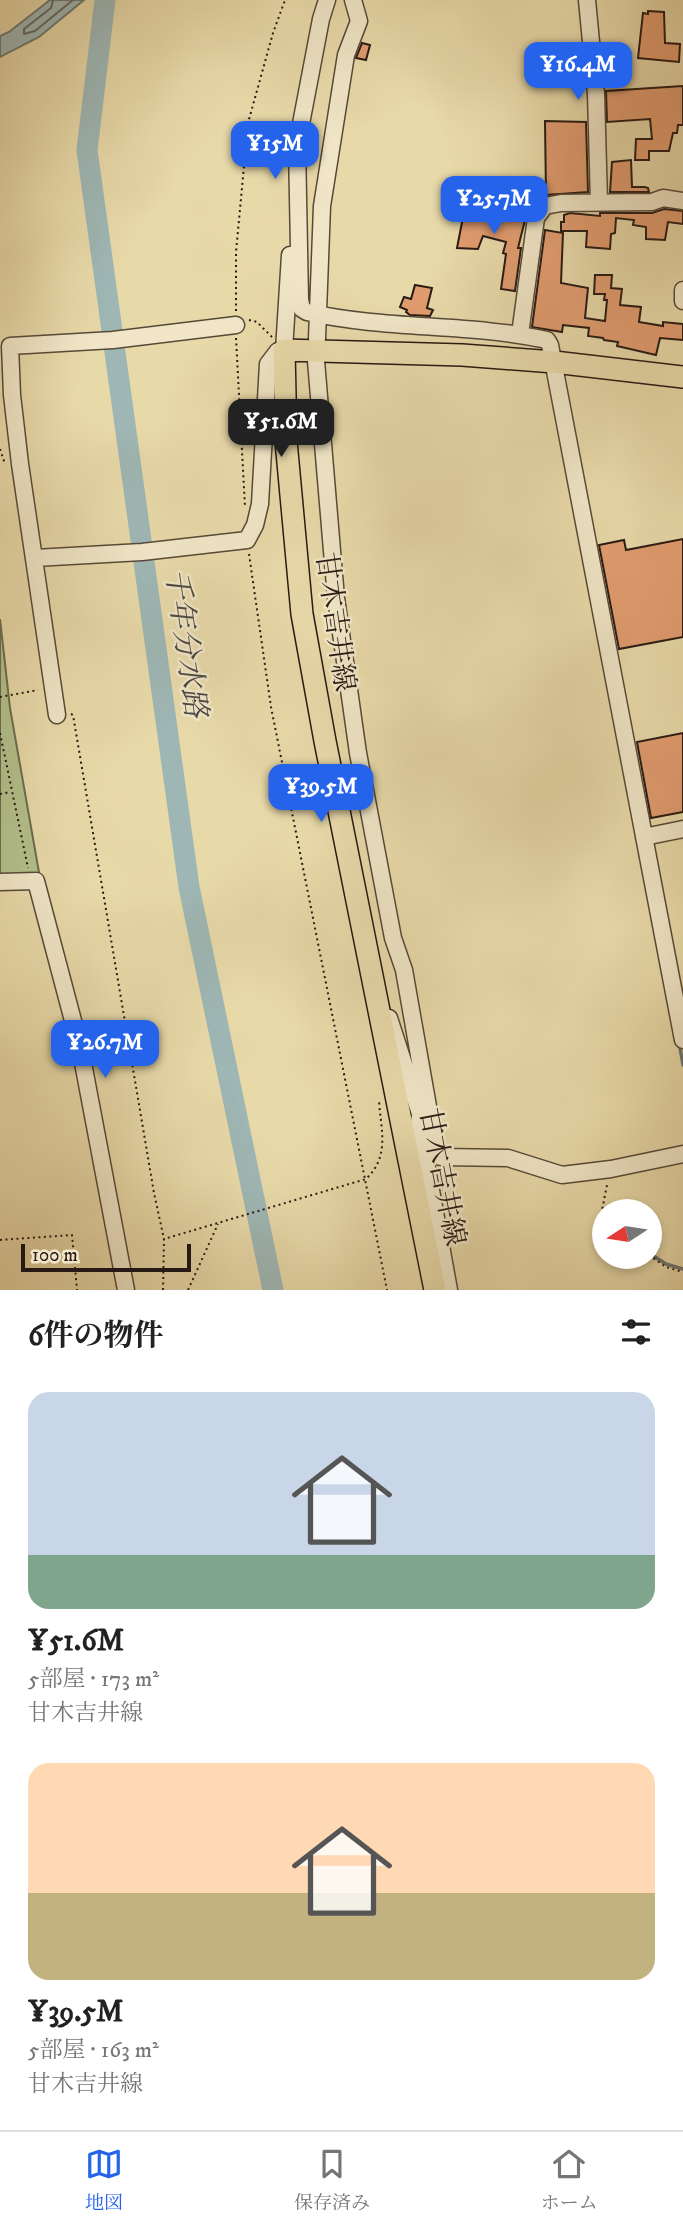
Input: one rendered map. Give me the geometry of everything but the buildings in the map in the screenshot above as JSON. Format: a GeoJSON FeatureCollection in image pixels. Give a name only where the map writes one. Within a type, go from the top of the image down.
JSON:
{"type":"FeatureCollection","features":[{"type":"Feature","properties":{"kind":"main road"},"geometry":{"type":"LineString","coordinates":[[281,350],[462,355],[554,362],[683,377]]}},
{"type":"Feature","properties":{"kind":"main road","name":"甘木吉井線"},"geometry":{"type":"LineString","coordinates":[[281,350],[286,441],[302,614],[435,1290]]}},
{"type":"Feature","properties":{"kind":"street"},"geometry":{"type":"LineString","coordinates":[[35,558],[142,552],[247,540],[260,504],[268,364],[281,350],[297,146],[327,0]]}},
{"type":"Feature","properties":{"kind":"street"},"geometry":{"type":"LineString","coordinates":[[317,339],[322,206],[346,54],[359,21],[353,0]]}},
{"type":"Feature","properties":{"kind":"street"},"geometry":{"type":"LineString","coordinates":[[587,0],[596,94],[599,202]]}},
{"type":"Feature","properties":{"kind":"street"},"geometry":{"type":"LineString","coordinates":[[297,146],[302,309],[316,314],[520,334],[547,340],[550,345],[683,1040]]}},
{"type":"Feature","properties":{"kind":"street"},"geometry":{"type":"LineString","coordinates":[[520,334],[536,218],[545,206],[652,202],[663,198],[683,201]]}},
{"type":"Feature","properties":{"kind":"street"},"geometry":{"type":"LineString","coordinates":[[683,290],[683,301]]}},
{"type":"Feature","properties":{"kind":"street"},"geometry":{"type":"LineString","coordinates":[[56,712],[20,464],[12,395],[10,346],[113,340],[236,321]]}},
{"type":"Feature","properties":{"kind":"street"},"geometry":{"type":"LineString","coordinates":[[316,361],[336,598],[358,753],[393,938],[404,970],[436,1152]]}},
{"type":"Feature","properties":{"kind":"street"},"geometry":{"type":"LineString","coordinates":[[644,837],[683,829]]}},
{"type":"Feature","properties":{"kind":"street"},"geometry":{"type":"LineString","coordinates":[[0,882],[36,881],[80,1047],[126,1290]]}},
{"type":"Feature","properties":{"kind":"street"},"geometry":{"type":"LineString","coordinates":[[380,1006],[386,1009],[431,1147],[441,1157],[508,1158],[562,1175],[611,1170],[683,1154]]}},
{"type":"Feature","properties":{"kind":"street"},"geometry":{"type":"LineString","coordinates":[[420,1113],[419,1124],[449,1290]]}},
{"type":"Feature","properties":{"kind":"path"},"geometry":{"type":"LineString","coordinates":[[245,513],[236,321],[236,252],[248,123],[272,33],[285,0]]}},
{"type":"Feature","properties":{"kind":"path"},"geometry":{"type":"LineString","coordinates":[[236,321],[257,322],[281,350]]}},
{"type":"Feature","properties":{"kind":"path"},"geometry":{"type":"LineString","coordinates":[[247,540],[271,707],[387,1290]]}},
{"type":"Feature","properties":{"kind":"path"},"geometry":{"type":"LineString","coordinates":[[0,697],[52,687]]}},
{"type":"Feature","properties":{"kind":"path"},"geometry":{"type":"LineString","coordinates":[[56,712],[73,715],[151,1179],[164,1239],[163,1290]]}},
{"type":"Feature","properties":{"kind":"path"},"geometry":{"type":"LineString","coordinates":[[0,733],[26,865],[36,881]]}},
{"type":"Feature","properties":{"kind":"path"},"geometry":{"type":"LineString","coordinates":[[0,794],[11,792]]}},
{"type":"Feature","properties":{"kind":"path"},"geometry":{"type":"LineString","coordinates":[[164,1239],[366,1179],[377,1168],[383,1154],[379,1100]]}},
{"type":"Feature","properties":{"kind":"path"},"geometry":{"type":"LineString","coordinates":[[605,1199],[611,1170]]}},
{"type":"Feature","properties":{"kind":"path"},"geometry":{"type":"LineString","coordinates":[[188,1290],[219,1222]]}},
{"type":"Feature","properties":{"kind":"path"},"geometry":{"type":"LineString","coordinates":[[0,1240],[72,1235],[77,1290]]}},
{"type":"Feature","properties":{"kind":"path"},"geometry":{"type":"LineString","coordinates":[[662,1264],[683,1272]]}},
{"type":"Feature","properties":{"kind":"green space"},"geometry":{"type":"Polygon","coordinates":[[[0,619],[10,708],[40,878],[0,879],[0,619]]]}},
{"type":"Feature","properties":{"kind":"water"},"geometry":{"type":"Polygon","coordinates":[[[50,0],[84,0],[39,37],[0,57],[0,36],[50,0]]]}},
{"type":"Feature","properties":{"kind":"waterway","name":"千年分水路"},"geometry":{"type":"LineString","coordinates":[[105,0],[87,150],[189,887],[273,1290]]}},
{"type":"Feature","properties":{"kind":"waterway"},"geometry":{"type":"LineString","coordinates":[[679,1042],[683,1065]]}},
{"type":"Feature","properties":{"kind":"waterway"},"geometry":{"type":"LineString","coordinates":[[662,1261],[683,1269]]}}]}
